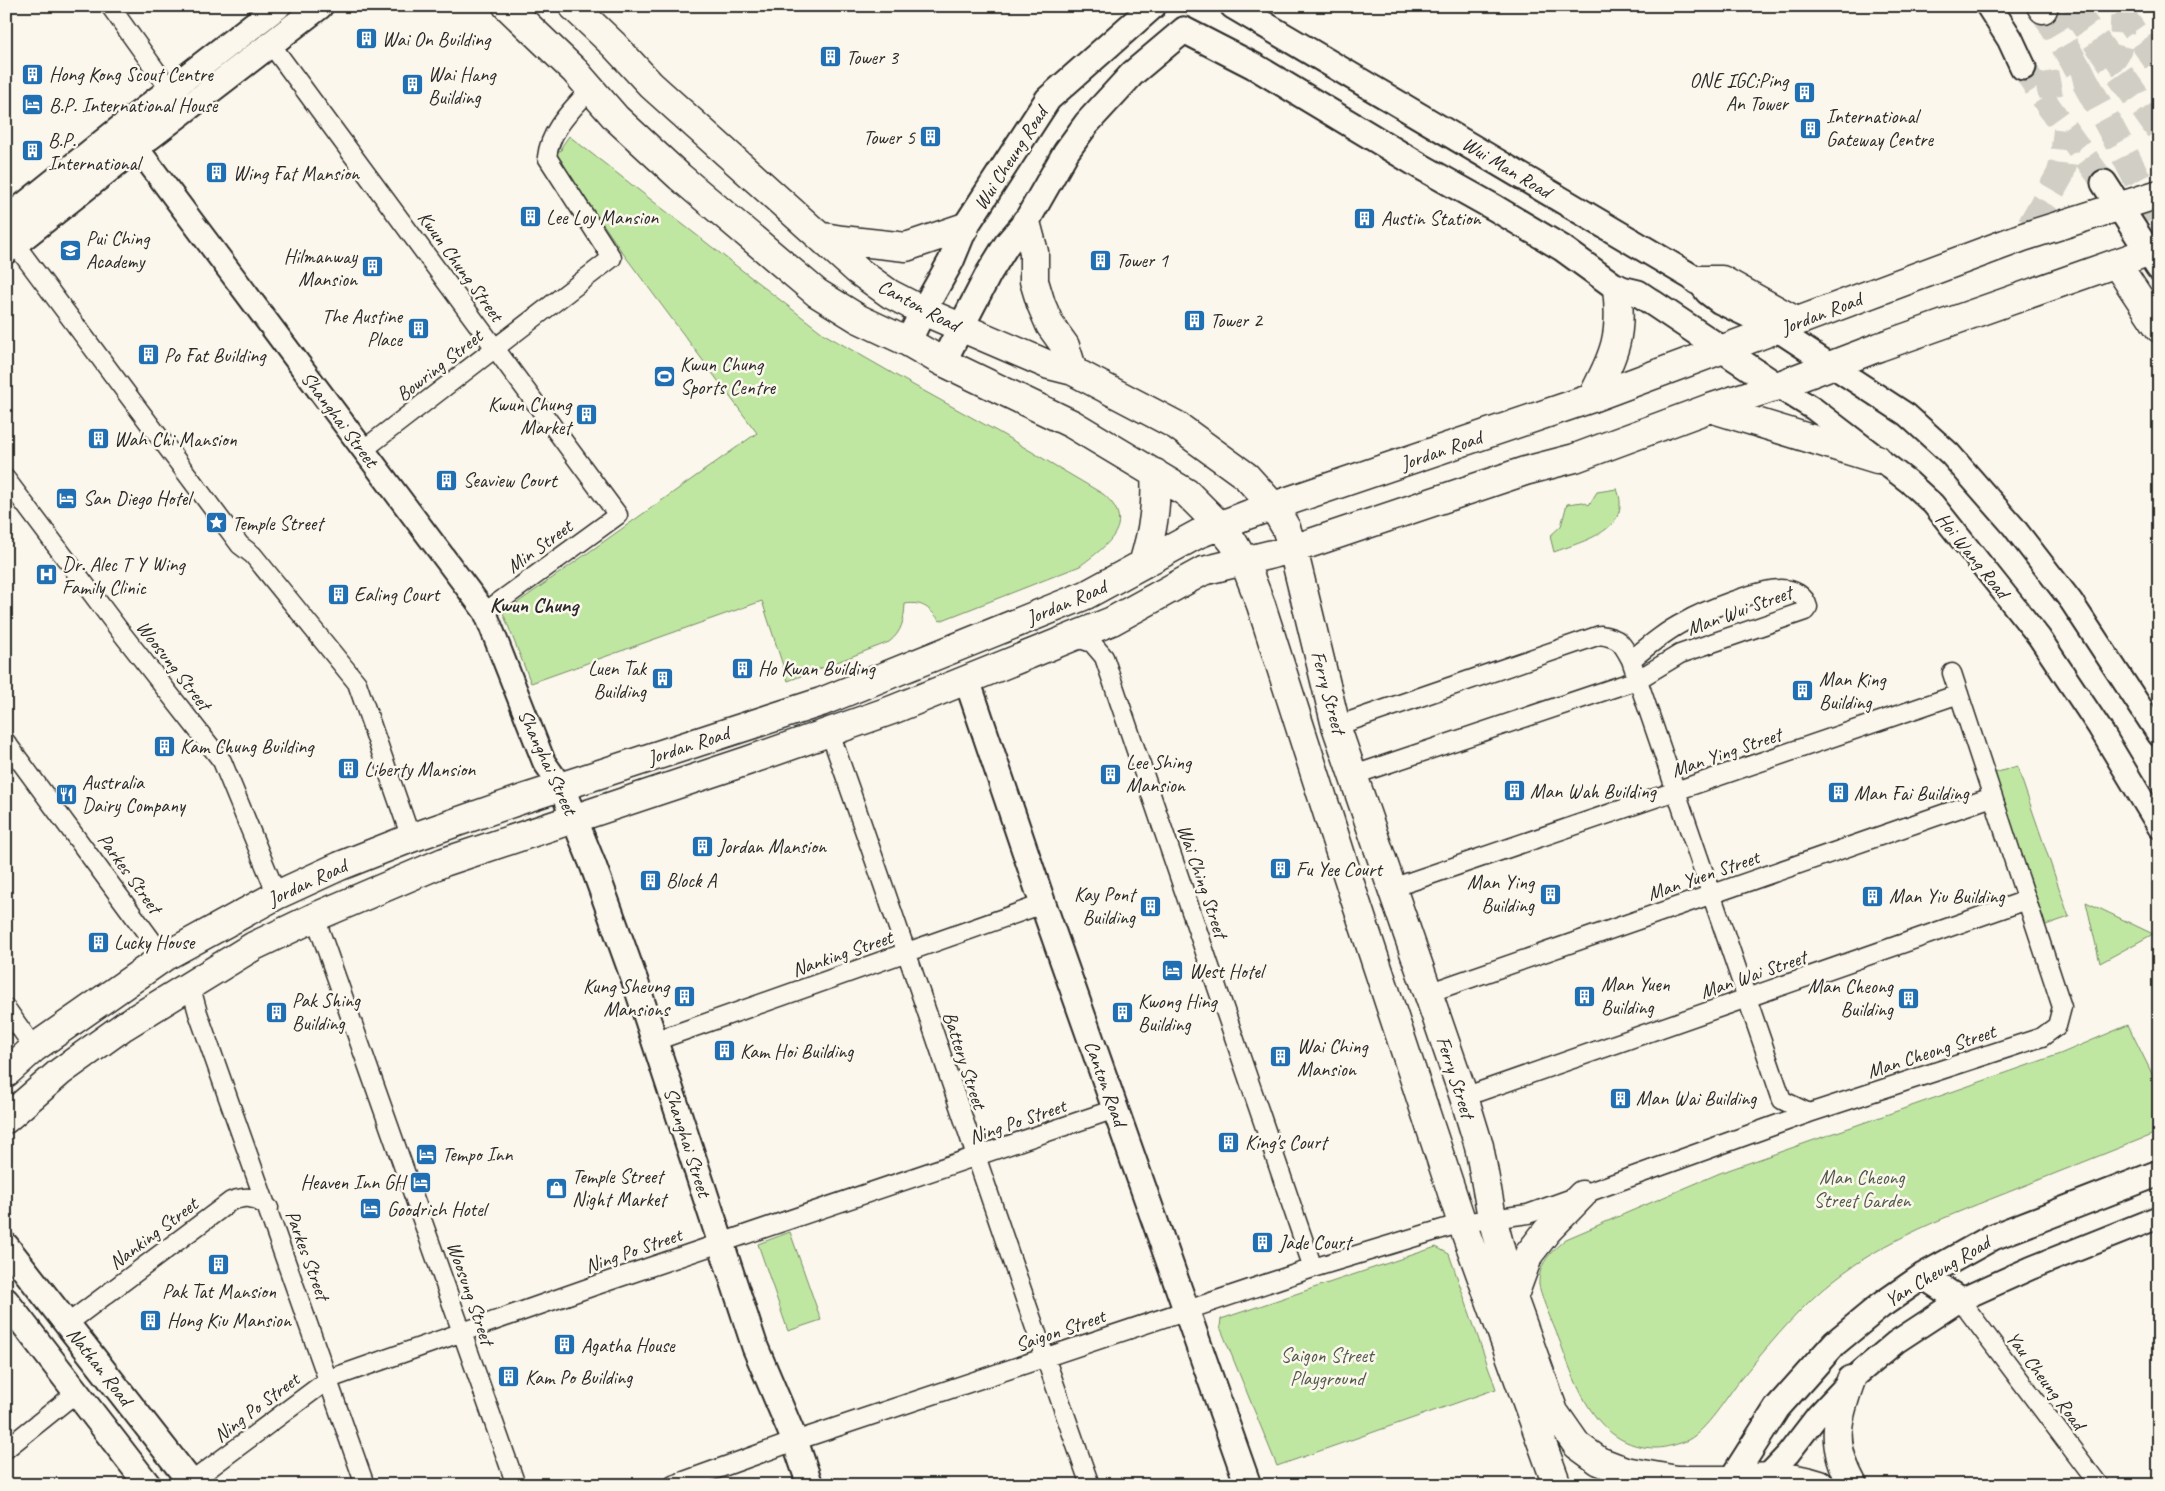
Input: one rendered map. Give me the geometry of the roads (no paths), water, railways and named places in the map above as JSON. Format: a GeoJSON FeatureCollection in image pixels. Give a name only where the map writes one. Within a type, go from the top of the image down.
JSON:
{"type":"FeatureCollection","features":[{"type":"Feature","properties":{"kind":"main road"},"geometry":{"type":"LineString","coordinates":[[6,220],[278,6]]}},
{"type":"Feature","properties":{"kind":"main road"},"geometry":{"type":"LineString","coordinates":[[11,248],[137,147],[320,6]]}},
{"type":"Feature","properties":{"kind":"main road","name":"Canton Road"},"geometry":{"type":"LineString","coordinates":[[507,6],[576,71],[616,118],[674,171],[817,293],[859,319],[1072,424],[1186,493],[1220,526]]}},
{"type":"Feature","properties":{"kind":"main road","name":"Canton Road"},"geometry":{"type":"LineString","coordinates":[[573,6],[614,44],[650,85],[858,271],[890,294],[922,310],[1049,365],[1074,371],[1176,425],[1246,476],[1274,507],[1286,528],[1293,549]]}},
{"type":"Feature","properties":{"kind":"main road","name":"Wui Cheung Road"},"geometry":{"type":"LineString","coordinates":[[908,342],[922,310],[951,261],[966,227],[1048,99],[1153,6]]}},
{"type":"Feature","properties":{"kind":"main road","name":"Wui Man Road"},"geometry":{"type":"LineString","coordinates":[[1233,6],[1697,280]]}},
{"type":"Feature","properties":{"kind":"main road"},"geometry":{"type":"LineString","coordinates":[[1989,6],[2010,39],[2023,67]]}},
{"type":"Feature","properties":{"kind":"main road","name":"Wui Man Road"},"geometry":{"type":"LineString","coordinates":[[1026,222],[1061,160],[1088,123],[1133,73],[1184,30],[1254,66],[1420,166],[1495,208],[1562,248],[1617,288],[1638,293],[1720,349]]}},
{"type":"Feature","properties":{"kind":"main road"},"geometry":{"type":"LineString","coordinates":[[2104,183],[2155,256]]}},
{"type":"Feature","properties":{"kind":"main road","name":"Jordan Road"},"geometry":{"type":"LineString","coordinates":[[6,1073],[34,1048],[164,957],[277,895],[340,866],[411,838],[561,786],[822,702],[1086,595],[1198,534],[1592,398],[1787,325],[2027,231],[2159,194]]}},
{"type":"Feature","properties":{"kind":"main road"},"geometry":{"type":"LineString","coordinates":[[943,362],[989,273],[1007,244],[1026,222]]}},
{"type":"Feature","properties":{"kind":"main road"},"geometry":{"type":"LineString","coordinates":[[1026,222],[1034,252],[1034,281],[1041,304],[1050,325],[1065,346],[1074,371]]}},
{"type":"Feature","properties":{"kind":"main road"},"geometry":{"type":"LineString","coordinates":[[818,236],[906,247],[966,227]]}},
{"type":"Feature","properties":{"kind":"main road","name":"Jordan Road"},"geometry":{"type":"LineString","coordinates":[[6,1119],[60,1072],[124,1026],[254,946],[315,917],[444,862],[830,734],[1074,637],[1122,616],[1204,571],[1293,549],[1525,471],[1575,458],[1710,408],[1777,386],[1832,364],[2116,264],[2155,256]]}},
{"type":"Feature","properties":{"kind":"main road"},"geometry":{"type":"LineString","coordinates":[[2116,264],[2159,328]]}},
{"type":"Feature","properties":{"kind":"main road"},"geometry":{"type":"LineString","coordinates":[[1697,280],[1722,280],[1787,325]]}},
{"type":"Feature","properties":{"kind":"main road"},"geometry":{"type":"LineString","coordinates":[[1592,398],[1618,339],[1620,309],[1617,288]]}},
{"type":"Feature","properties":{"kind":"main road","name":"Hoi Wang Road"},"geometry":{"type":"LineString","coordinates":[[1720,349],[1777,386]]}},
{"type":"Feature","properties":{"kind":"main road"},"geometry":{"type":"LineString","coordinates":[[1710,408],[1876,458]]}},
{"type":"Feature","properties":{"kind":"main road"},"geometry":{"type":"LineString","coordinates":[[1143,564],[1156,514],[1155,473]]}},
{"type":"Feature","properties":{"kind":"main road","name":"Ferry Street"},"geometry":{"type":"LineString","coordinates":[[1220,526],[1244,561],[1261,605],[1462,1223],[1557,1485]]}},
{"type":"Feature","properties":{"kind":"main road","name":"Ferry Street"},"geometry":{"type":"LineString","coordinates":[[1293,549],[1336,726],[1464,1097],[1479,1146],[1492,1217],[1513,1298],[1554,1412],[1577,1445],[1599,1460],[1625,1471],[1677,1480],[1730,1482],[1806,1480],[1820,1485]]}},
{"type":"Feature","properties":{"kind":"main road","name":"Canton Road"},"geometry":{"type":"LineString","coordinates":[[967,680],[1043,904],[1248,1485]]}},
{"type":"Feature","properties":{"kind":"main road","name":"Shanghai Street"},"geometry":{"type":"LineString","coordinates":[[561,786],[593,865],[655,1041],[756,1348],[795,1441],[810,1485]]}},
{"type":"Feature","properties":{"kind":"main road","name":"Yan Cheung Road"},"geometry":{"type":"LineString","coordinates":[[1730,1482],[1777,1408],[1835,1343],[1880,1306],[1923,1276],[1993,1237],[2159,1173]]}},
{"type":"Feature","properties":{"kind":"main road"},"geometry":{"type":"LineString","coordinates":[[1513,1298],[1529,1254],[1547,1231],[1582,1195]]}},
{"type":"Feature","properties":{"kind":"main road","name":"Nathan Road"},"geometry":{"type":"LineString","coordinates":[[6,1246],[192,1483]]}},
{"type":"Feature","properties":{"kind":"main road"},"geometry":{"type":"LineString","coordinates":[[1923,1276],[1960,1300]]}},
{"type":"Feature","properties":{"kind":"main road","name":"Nathan Road"},"geometry":{"type":"LineString","coordinates":[[6,1301],[148,1485]]}},
{"type":"Feature","properties":{"kind":"main road"},"geometry":{"type":"LineString","coordinates":[[1851,1380],[1837,1422],[1837,1438],[1843,1467],[1853,1485]]}},
{"type":"Feature","properties":{"kind":"street"},"geometry":{"type":"LineString","coordinates":[[110,6],[170,90]]}},
{"type":"Feature","properties":{"kind":"street","name":"Kwun Chung Street"},"geometry":{"type":"LineString","coordinates":[[270,43],[618,515]]}},
{"type":"Feature","properties":{"kind":"street","name":"Bowring Street"},"geometry":{"type":"LineString","coordinates":[[363,450],[612,258],[547,157],[548,145],[556,131],[590,88]]}},
{"type":"Feature","properties":{"kind":"street","name":"Shanghai Street"},"geometry":{"type":"LineString","coordinates":[[122,127],[485,612],[544,762],[561,786]]}},
{"type":"Feature","properties":{"kind":"street"},"geometry":{"type":"LineString","coordinates":[[11,248],[240,545],[253,556],[357,683],[411,838]]}},
{"type":"Feature","properties":{"kind":"street"},"geometry":{"type":"LineString","coordinates":[[1787,325],[1832,364],[1907,415],[1963,468],[2013,526],[2071,601],[2159,735]]}},
{"type":"Feature","properties":{"kind":"street","name":"Hoi Wang Road"},"geometry":{"type":"LineString","coordinates":[[1777,386],[1814,409],[1909,482],[1933,504],[2039,637],[2099,727],[2159,826]]}},
{"type":"Feature","properties":{"kind":"street","name":"Woosung Street"},"geometry":{"type":"LineString","coordinates":[[6,479],[120,632],[222,761],[277,895]]}},
{"type":"Feature","properties":{"kind":"street","name":"Min Street"},"geometry":{"type":"LineString","coordinates":[[485,612],[618,515]]}},
{"type":"Feature","properties":{"kind":"street","name":"Man Wui Street"},"geometry":{"type":"LineString","coordinates":[[1354,775],[1637,680],[1680,654],[1806,611],[1808,607],[1806,600],[1797,592],[1783,589],[1768,590],[1683,622],[1630,660]]}},
{"type":"Feature","properties":{"kind":"street"},"geometry":{"type":"LineString","coordinates":[[1336,726],[1600,635],[1614,637],[1623,645],[1630,660],[1782,1100],[1809,1113]]}},
{"type":"Feature","properties":{"kind":"street","name":"Wai Ching Street"},"geometry":{"type":"LineString","coordinates":[[1074,637],[1092,642],[1104,657],[1313,1268]]}},
{"type":"Feature","properties":{"kind":"street","name":"Man Cheong Street"},"geometry":{"type":"LineString","coordinates":[[1462,1223],[1492,1217],[1528,1214],[1809,1113],[2042,1037],[2057,1026],[2062,1007],[1952,673]]}},
{"type":"Feature","properties":{"kind":"street","name":"Man Ying Street"},"geometry":{"type":"LineString","coordinates":[[1392,888],[1959,694]]}},
{"type":"Feature","properties":{"kind":"street","name":"Battery Street"},"geometry":{"type":"LineString","coordinates":[[830,734],[1044,1357],[1090,1485]]}},
{"type":"Feature","properties":{"kind":"street","name":"Parkes Street"},"geometry":{"type":"LineString","coordinates":[[6,742],[164,957]]}},
{"type":"Feature","properties":{"kind":"street","name":"Man Yuen Street"},"geometry":{"type":"LineString","coordinates":[[1428,993],[1992,797]]}},
{"type":"Feature","properties":{"kind":"street","name":"Man Wai Street"},"geometry":{"type":"LineString","coordinates":[[1464,1097],[2027,900]]}},
{"type":"Feature","properties":{"kind":"street","name":"Nanking Street"},"geometry":{"type":"LineString","coordinates":[[655,1041],[907,954],[1043,904]]}},
{"type":"Feature","properties":{"kind":"street","name":"Woosung Street"},"geometry":{"type":"LineString","coordinates":[[315,917],[516,1485]]}},
{"type":"Feature","properties":{"kind":"street","name":"Parkes Street"},"geometry":{"type":"LineString","coordinates":[[190,984],[198,1013],[365,1485]]}},
{"type":"Feature","properties":{"kind":"street"},"geometry":{"type":"LineString","coordinates":[[6,1008],[34,1048]]}},
{"type":"Feature","properties":{"kind":"street"},"geometry":{"type":"LineString","coordinates":[[1763,1129],[1782,1100]]}},
{"type":"Feature","properties":{"kind":"street","name":"Ning Po Street"},"geometry":{"type":"LineString","coordinates":[[192,1483],[329,1380],[591,1287],[1115,1110]]}},
{"type":"Feature","properties":{"kind":"street","name":"Nanking Street"},"geometry":{"type":"LineString","coordinates":[[67,1324],[231,1200],[245,1196],[255,1199],[268,1208]]}},
{"type":"Feature","properties":{"kind":"street","name":"Yan Cheung Road"},"geometry":{"type":"LineString","coordinates":[[1763,1480],[1788,1454],[1818,1415],[1851,1380],[1896,1342],[1960,1300],[2031,1268],[2159,1217]]}},
{"type":"Feature","properties":{"kind":"street","name":"Saigon Street"},"geometry":{"type":"LineString","coordinates":[[673,1485],[795,1441],[1044,1357],[1313,1268],[1462,1223]]}},
{"type":"Feature","properties":{"kind":"street","name":"Yau Cheung Road"},"geometry":{"type":"LineString","coordinates":[[1960,1300],[2099,1485]]}},
{"type":"Feature","properties":{"kind":"street"},"geometry":{"type":"LineString","coordinates":[[6,1449],[77,1392]]}},
{"type":"Feature","properties":{"kind":"tunnel"},"geometry":{"type":"LineString","coordinates":[[2071,6],[2159,129]]}},
{"type":"Feature","properties":{"kind":"tunnel"},"geometry":{"type":"LineString","coordinates":[[2043,9],[2104,115],[2159,224]]}},
{"type":"Feature","properties":{"kind":"tunnel"},"geometry":{"type":"LineString","coordinates":[[2120,11],[2159,66]]}},
{"type":"Feature","properties":{"kind":"tunnel"},"geometry":{"type":"LineString","coordinates":[[2036,87],[2089,75],[2108,64],[2118,53],[2122,37],[2123,16]]}},
{"type":"Feature","properties":{"kind":"tunnel"},"geometry":{"type":"LineString","coordinates":[[2023,67],[2049,107],[2104,183]]}},
{"type":"Feature","properties":{"kind":"tunnel"},"geometry":{"type":"LineString","coordinates":[[2031,226],[2060,175],[2067,130]]}},
{"type":"Feature","properties":{"kind":"place","name":"Wai On Building"},"geometry":{"type":"Point","coordinates":[366,39]}},
{"type":"Feature","properties":{"kind":"place","name":"Tower 3"},"geometry":{"type":"Point","coordinates":[830,57]}},
{"type":"Feature","properties":{"kind":"place","name":"Hong Kong Scout Centre"},"geometry":{"type":"Point","coordinates":[33,74]}},
{"type":"Feature","properties":{"kind":"place","name":"Wai Hang Building"},"geometry":{"type":"Point","coordinates":[412,85]}},
{"type":"Feature","properties":{"kind":"place","name":"ONE IGC;Ping An Tower"},"geometry":{"type":"Point","coordinates":[1804,92]}},
{"type":"Feature","properties":{"kind":"place","name":"B.P. International House"},"geometry":{"type":"Point","coordinates":[33,105]}},
{"type":"Feature","properties":{"kind":"place","name":"International Gateway Centre"},"geometry":{"type":"Point","coordinates":[1810,128]}},
{"type":"Feature","properties":{"kind":"place","name":"Tower 5"},"geometry":{"type":"Point","coordinates":[931,137]}},
{"type":"Feature","properties":{"kind":"place","name":"B.P. International"},"geometry":{"type":"Point","coordinates":[32,151]}},
{"type":"Feature","properties":{"kind":"place","name":"Wing Fat Mansion"},"geometry":{"type":"Point","coordinates":[217,173]}},
{"type":"Feature","properties":{"kind":"place","name":"Lee Loy Mansion"},"geometry":{"type":"Point","coordinates":[530,217]}},
{"type":"Feature","properties":{"kind":"place","name":"Austin Station"},"geometry":{"type":"Point","coordinates":[1365,218]}},
{"type":"Feature","properties":{"kind":"place","name":"Pui Ching Academy"},"geometry":{"type":"Point","coordinates":[70,250]}},
{"type":"Feature","properties":{"kind":"place","name":"Tower 1"},"geometry":{"type":"Point","coordinates":[1100,260]}},
{"type":"Feature","properties":{"kind":"place","name":"Hilmanway Mansion"},"geometry":{"type":"Point","coordinates":[373,267]}},
{"type":"Feature","properties":{"kind":"place","name":"Tower 2"},"geometry":{"type":"Point","coordinates":[1194,320]}},
{"type":"Feature","properties":{"kind":"place","name":"The Austine Place"},"geometry":{"type":"Point","coordinates":[418,328]}},
{"type":"Feature","properties":{"kind":"place","name":"Po Fat Building"},"geometry":{"type":"Point","coordinates":[148,355]}},
{"type":"Feature","properties":{"kind":"place","name":"Kwun Chung Sports Centre"},"geometry":{"type":"Point","coordinates":[664,376]}},
{"type":"Feature","properties":{"kind":"place","name":"Kwun Chung Market"},"geometry":{"type":"Point","coordinates":[587,415]}},
{"type":"Feature","properties":{"kind":"place","name":"Wah Chi Mansion"},"geometry":{"type":"Point","coordinates":[98,439]}},
{"type":"Feature","properties":{"kind":"place","name":"Seaview Court"},"geometry":{"type":"Point","coordinates":[447,480]}},
{"type":"Feature","properties":{"kind":"place","name":"San Diego Hotel"},"geometry":{"type":"Point","coordinates":[67,498]}},
{"type":"Feature","properties":{"kind":"place","name":"Temple Street"},"geometry":{"type":"Point","coordinates":[216,523]}},
{"type":"Feature","properties":{"kind":"place","name":"Dr. Alec T Y Wing Family Clinic"},"geometry":{"type":"Point","coordinates":[46,575]}},
{"type":"Feature","properties":{"kind":"place","name":"Ealing Court"},"geometry":{"type":"Point","coordinates":[338,594]}},
{"type":"Feature","properties":{"kind":"place","name":"Ho Kwan Building"},"geometry":{"type":"Point","coordinates":[742,668]}},
{"type":"Feature","properties":{"kind":"place","name":"Luen Tak Building"},"geometry":{"type":"Point","coordinates":[662,679]}},
{"type":"Feature","properties":{"kind":"place","name":"Man King Building"},"geometry":{"type":"Point","coordinates":[1803,691]}},
{"type":"Feature","properties":{"kind":"place","name":"Kam Chung Building"},"geometry":{"type":"Point","coordinates":[164,746]}},
{"type":"Feature","properties":{"kind":"place","name":"Liberty Mansion"},"geometry":{"type":"Point","coordinates":[348,769]}},
{"type":"Feature","properties":{"kind":"place","name":"Lee Shing Mansion"},"geometry":{"type":"Point","coordinates":[1110,774]}},
{"type":"Feature","properties":{"kind":"place","name":"Man Wah Building"},"geometry":{"type":"Point","coordinates":[1514,791]}},
{"type":"Feature","properties":{"kind":"place","name":"Man Fai Building"},"geometry":{"type":"Point","coordinates":[1838,793]}},
{"type":"Feature","properties":{"kind":"place","name":"Australia Dairy Company"},"geometry":{"type":"Point","coordinates":[66,794]}},
{"type":"Feature","properties":{"kind":"place","name":"Jordan Mansion"},"geometry":{"type":"Point","coordinates":[702,846]}},
{"type":"Feature","properties":{"kind":"place","name":"Fu Yee Court"},"geometry":{"type":"Point","coordinates":[1280,869]}},
{"type":"Feature","properties":{"kind":"place","name":"Block A"},"geometry":{"type":"Point","coordinates":[650,880]}},
{"type":"Feature","properties":{"kind":"place","name":"Man Ying Building"},"geometry":{"type":"Point","coordinates":[1550,894]}},
{"type":"Feature","properties":{"kind":"place","name":"Man Yiu Building"},"geometry":{"type":"Point","coordinates":[1873,896]}},
{"type":"Feature","properties":{"kind":"place","name":"Kay Pont Building"},"geometry":{"type":"Point","coordinates":[1151,906]}},
{"type":"Feature","properties":{"kind":"place","name":"Lucky House"},"geometry":{"type":"Point","coordinates":[98,942]}},
{"type":"Feature","properties":{"kind":"place","name":"West Hotel"},"geometry":{"type":"Point","coordinates":[1173,971]}},
{"type":"Feature","properties":{"kind":"place","name":"Man Yuen Building"},"geometry":{"type":"Point","coordinates":[1585,996]}},
{"type":"Feature","properties":{"kind":"place","name":"Kung Sheung Mansions"},"geometry":{"type":"Point","coordinates":[685,997]}},
{"type":"Feature","properties":{"kind":"place","name":"Man Cheong Building"},"geometry":{"type":"Point","coordinates":[1909,998]}},
{"type":"Feature","properties":{"kind":"place","name":"Pak Shing Building"},"geometry":{"type":"Point","coordinates":[276,1012]}},
{"type":"Feature","properties":{"kind":"place","name":"Kwong Hing Building"},"geometry":{"type":"Point","coordinates":[1122,1013]}},
{"type":"Feature","properties":{"kind":"place","name":"Kam Hoi Building"},"geometry":{"type":"Point","coordinates":[724,1051]}},
{"type":"Feature","properties":{"kind":"place","name":"Wai Ching Mansion"},"geometry":{"type":"Point","coordinates":[1281,1057]}},
{"type":"Feature","properties":{"kind":"place","name":"Man Wai Building"},"geometry":{"type":"Point","coordinates":[1620,1098]}},
{"type":"Feature","properties":{"kind":"place","name":"King's Court"},"geometry":{"type":"Point","coordinates":[1229,1142]}},
{"type":"Feature","properties":{"kind":"place","name":"Tempo Inn"},"geometry":{"type":"Point","coordinates":[426,1154]}},
{"type":"Feature","properties":{"kind":"place","name":"Heaven Inn GH"},"geometry":{"type":"Point","coordinates":[421,1182]}},
{"type":"Feature","properties":{"kind":"place","name":"Temple Street Night Market"},"geometry":{"type":"Point","coordinates":[556,1188]}},
{"type":"Feature","properties":{"kind":"place","name":"Goodrich Hotel"},"geometry":{"type":"Point","coordinates":[371,1209]}},
{"type":"Feature","properties":{"kind":"place","name":"Jade Court"},"geometry":{"type":"Point","coordinates":[1263,1242]}},
{"type":"Feature","properties":{"kind":"place","name":"Pak Tat Mansion"},"geometry":{"type":"Point","coordinates":[219,1265]}},
{"type":"Feature","properties":{"kind":"place","name":"Hong Kiu Mansion"},"geometry":{"type":"Point","coordinates":[151,1320]}},
{"type":"Feature","properties":{"kind":"place","name":"Agatha House"},"geometry":{"type":"Point","coordinates":[565,1345]}},
{"type":"Feature","properties":{"kind":"place","name":"Kam Po Building"},"geometry":{"type":"Point","coordinates":[509,1377]}},
{"type":"Feature","properties":{"kind":"district","name":"Kwun Chung"},"geometry":{"type":"Point","coordinates":[534,605]}},
{"type":"Feature","properties":{"kind":"park label","name":"Man Cheong Street Garden"},"geometry":{"type":"Point","coordinates":[1862,1188]}},
{"type":"Feature","properties":{"kind":"park label","name":"Saigon Street Playground"},"geometry":{"type":"Point","coordinates":[1327,1366]}}]}
